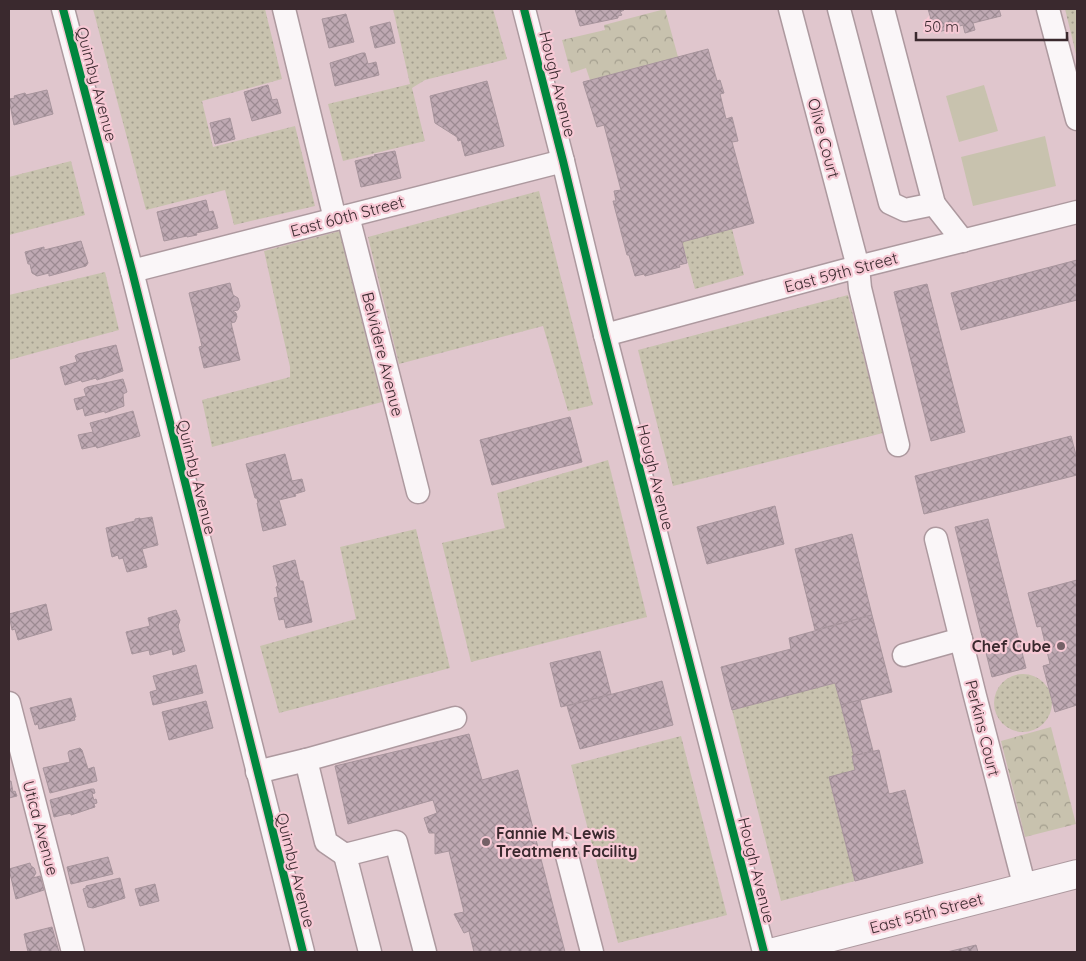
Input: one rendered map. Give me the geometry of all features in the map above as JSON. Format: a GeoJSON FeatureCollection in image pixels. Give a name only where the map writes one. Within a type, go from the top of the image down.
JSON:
{"type":"FeatureCollection","features":[{"type":"Feature","properties":{"kind":"main road","name":"East 55th Street"},"geometry":{"type":"LineString","coordinates":[[791,950],[1077,874]]}},
{"type":"Feature","properties":{"kind":"street","name":"Quimby Avenue"},"geometry":{"type":"LineString","coordinates":[[63,9],[132,271],[303,952]]}},
{"type":"Feature","properties":{"kind":"street","name":"Belvidere Avenue"},"geometry":{"type":"LineString","coordinates":[[284,9],[418,492]]}},
{"type":"Feature","properties":{"kind":"street","name":"Hough Avenue"},"geometry":{"type":"LineString","coordinates":[[524,9],[605,335],[764,952]]}},
{"type":"Feature","properties":{"kind":"street","name":"Olive Court"},"geometry":{"type":"LineString","coordinates":[[790,9],[858,267],[860,288],[898,445]]}},
{"type":"Feature","properties":{"kind":"street"},"geometry":{"type":"LineString","coordinates":[[839,9],[890,203],[905,210],[934,204]]}},
{"type":"Feature","properties":{"kind":"street"},"geometry":{"type":"LineString","coordinates":[[883,9],[934,204],[963,241]]}},
{"type":"Feature","properties":{"kind":"street"},"geometry":{"type":"LineString","coordinates":[[1048,9],[1077,119]]}},
{"type":"Feature","properties":{"kind":"street","name":"East 60th Street"},"geometry":{"type":"LineString","coordinates":[[132,271],[563,161]]}},
{"type":"Feature","properties":{"kind":"street","name":"East 59th Street"},"geometry":{"type":"LineString","coordinates":[[605,335],[858,267],[1077,212]]}},
{"type":"Feature","properties":{"kind":"street","name":"Perkins Court"},"geometry":{"type":"LineString","coordinates":[[936,538],[1025,888]]}},
{"type":"Feature","properties":{"kind":"street"},"geometry":{"type":"LineString","coordinates":[[904,655],[961,640]]}},
{"type":"Feature","properties":{"kind":"street","name":"Utica Avenue"},"geometry":{"type":"LineString","coordinates":[[9,703],[73,952]]}},
{"type":"Feature","properties":{"kind":"street"},"geometry":{"type":"LineString","coordinates":[[257,772],[455,718]]}},
{"type":"Feature","properties":{"kind":"street"},"geometry":{"type":"LineString","coordinates":[[306,760],[326,842],[345,856],[370,952]]}},
{"type":"Feature","properties":{"kind":"street"},"geometry":{"type":"LineString","coordinates":[[345,856],[396,842],[425,952]]}},
{"type":"Feature","properties":{"kind":"street"},"geometry":{"type":"LineString","coordinates":[[564,844],[592,952]]}},
{"type":"Feature","properties":{"kind":"green space"},"geometry":{"type":"Polygon","coordinates":[[[93,9],[265,9],[282,79],[202,101],[213,147],[295,126],[315,206],[234,225],[225,190],[146,210],[93,9]]]}},
{"type":"Feature","properties":{"kind":"green space"},"geometry":{"type":"Polygon","coordinates":[[[393,9],[493,9],[507,59],[425,80],[412,88],[425,141],[343,161],[328,104],[410,84],[393,9]]]}},
{"type":"Feature","properties":{"kind":"green space"},"geometry":{"type":"Polygon","coordinates":[[[665,9],[678,57],[590,80],[586,68],[571,73],[562,40],[605,30],[604,25],[665,9]]]}},
{"type":"Feature","properties":{"kind":"green space"},"geometry":{"type":"Polygon","coordinates":[[[1065,9],[1077,9],[1077,58],[1065,9]]]}},
{"type":"Feature","properties":{"kind":"green space"},"geometry":{"type":"Polygon","coordinates":[[[984,85],[998,131],[959,142],[946,96],[984,85]]]}},
{"type":"Feature","properties":{"kind":"green space"},"geometry":{"type":"Polygon","coordinates":[[[1045,136],[1056,186],[973,206],[961,157],[1045,136]]]}},
{"type":"Feature","properties":{"kind":"green space"},"geometry":{"type":"Polygon","coordinates":[[[71,161],[85,215],[9,235],[9,177],[71,161]]]}},
{"type":"Feature","properties":{"kind":"green space"},"geometry":{"type":"Polygon","coordinates":[[[539,191],[593,405],[568,411],[543,326],[399,364],[368,237],[539,191]]]}},
{"type":"Feature","properties":{"kind":"green space"},"geometry":{"type":"Polygon","coordinates":[[[732,229],[744,275],[695,289],[682,242],[732,229]]]}},
{"type":"Feature","properties":{"kind":"green space"},"geometry":{"type":"Polygon","coordinates":[[[340,231],[382,402],[212,447],[202,400],[290,377],[290,367],[264,251],[340,231]]]}},
{"type":"Feature","properties":{"kind":"green space"},"geometry":{"type":"Polygon","coordinates":[[[105,272],[119,330],[9,360],[9,295],[105,272]]]}},
{"type":"Feature","properties":{"kind":"green space"},"geometry":{"type":"Polygon","coordinates":[[[848,295],[883,433],[673,486],[638,350],[848,295]]]}},
{"type":"Feature","properties":{"kind":"green space"},"geometry":{"type":"Polygon","coordinates":[[[608,460],[647,617],[471,662],[442,543],[505,528],[497,493],[608,460]]]}},
{"type":"Feature","properties":{"kind":"green space"},"geometry":{"type":"Polygon","coordinates":[[[416,529],[450,668],[279,713],[260,646],[356,619],[340,547],[416,529]]]}},
{"type":"Feature","properties":{"kind":"green space"},"geometry":{"type":"Polygon","coordinates":[[[1017,674],[1029,674],[1044,682],[1052,697],[1052,709],[1044,724],[1029,732],[1017,732],[1002,724],[994,709],[994,697],[1002,682],[1017,674]]]}},
{"type":"Feature","properties":{"kind":"green space"},"geometry":{"type":"Polygon","coordinates":[[[835,683],[854,756],[852,757],[855,770],[829,778],[855,881],[781,901],[732,710],[835,683]]]}},
{"type":"Feature","properties":{"kind":"green space"},"geometry":{"type":"Polygon","coordinates":[[[1051,727],[1076,824],[1025,837],[1001,741],[1051,727]]]}},
{"type":"Feature","properties":{"kind":"green space"},"geometry":{"type":"Polygon","coordinates":[[[681,736],[727,915],[618,943],[571,765],[681,736]]]}},
{"type":"Feature","properties":{"kind":"building"},"geometry":{"type":"Polygon","coordinates":[[[575,9],[624,10],[620,12],[622,15],[618,16],[618,18],[580,26],[575,9]]]}},
{"type":"Feature","properties":{"kind":"building"},"geometry":{"type":"Polygon","coordinates":[[[928,9],[999,9],[1001,16],[973,23],[975,30],[965,33],[963,25],[935,33],[928,9]]]}},
{"type":"Feature","properties":{"kind":"building"},"geometry":{"type":"Polygon","coordinates":[[[346,14],[354,42],[329,48],[322,19],[346,14]]]}},
{"type":"Feature","properties":{"kind":"building"},"geometry":{"type":"Polygon","coordinates":[[[390,22],[395,43],[375,48],[370,27],[390,22]]]}},
{"type":"Feature","properties":{"kind":"building"},"geometry":{"type":"Polygon","coordinates":[[[708,49],[717,81],[720,80],[724,93],[720,94],[726,119],[732,117],[738,141],[732,142],[754,223],[682,242],[687,263],[679,265],[680,267],[645,276],[644,274],[635,276],[629,255],[627,255],[613,201],[616,201],[614,191],[621,190],[604,125],[597,127],[583,82],[708,49]]]}},
{"type":"Feature","properties":{"kind":"building"},"geometry":{"type":"Polygon","coordinates":[[[365,53],[368,64],[376,62],[379,75],[335,86],[330,63],[365,53]]]}},
{"type":"Feature","properties":{"kind":"building"},"geometry":{"type":"Polygon","coordinates":[[[487,81],[504,146],[465,156],[461,140],[458,141],[457,137],[435,123],[430,96],[487,81]]]}},
{"type":"Feature","properties":{"kind":"building"},"geometry":{"type":"Polygon","coordinates":[[[268,85],[272,100],[277,99],[281,113],[252,121],[244,92],[268,85]]]}},
{"type":"Feature","properties":{"kind":"building"},"geometry":{"type":"Polygon","coordinates":[[[47,90],[53,114],[14,125],[9,99],[25,93],[26,95],[47,90]]]}},
{"type":"Feature","properties":{"kind":"building"},"geometry":{"type":"Polygon","coordinates":[[[230,118],[235,139],[215,144],[210,123],[230,118]]]}},
{"type":"Feature","properties":{"kind":"building"},"geometry":{"type":"Polygon","coordinates":[[[395,151],[401,178],[361,187],[355,161],[395,151]]]}},
{"type":"Feature","properties":{"kind":"building"},"geometry":{"type":"Polygon","coordinates":[[[206,200],[209,212],[213,211],[218,228],[196,233],[197,235],[164,241],[157,212],[206,200]]]}},
{"type":"Feature","properties":{"kind":"building"},"geometry":{"type":"Polygon","coordinates":[[[81,241],[88,263],[86,266],[49,276],[49,273],[37,276],[32,273],[25,252],[44,247],[44,250],[81,241]]]}},
{"type":"Feature","properties":{"kind":"building"},"geometry":{"type":"Polygon","coordinates":[[[1077,260],[1077,300],[961,330],[951,293],[1077,260]]]}},
{"type":"Feature","properties":{"kind":"building"},"geometry":{"type":"Polygon","coordinates":[[[230,283],[233,295],[238,298],[240,306],[238,310],[233,311],[237,317],[235,322],[231,323],[240,360],[204,368],[199,347],[202,346],[189,293],[230,283]]]}},
{"type":"Feature","properties":{"kind":"building"},"geometry":{"type":"Polygon","coordinates":[[[927,284],[965,432],[931,441],[894,292],[927,284]]]}},
{"type":"Feature","properties":{"kind":"building"},"geometry":{"type":"Polygon","coordinates":[[[116,345],[123,371],[97,380],[96,378],[82,382],[81,380],[65,385],[60,367],[77,362],[75,356],[78,354],[116,345]]]}},
{"type":"Feature","properties":{"kind":"building"},"geometry":{"type":"Polygon","coordinates":[[[123,379],[127,392],[123,394],[124,406],[105,413],[105,411],[85,416],[83,408],[77,410],[74,399],[86,396],[84,389],[123,379]]]}},
{"type":"Feature","properties":{"kind":"building"},"geometry":{"type":"Polygon","coordinates":[[[133,411],[140,436],[97,448],[96,446],[82,449],[78,435],[93,432],[90,423],[133,411]]]}},
{"type":"Feature","properties":{"kind":"building"},"geometry":{"type":"Polygon","coordinates":[[[570,417],[582,462],[492,485],[480,440],[570,417]]]}},
{"type":"Feature","properties":{"kind":"building"},"geometry":{"type":"Polygon","coordinates":[[[1071,436],[1077,459],[1077,475],[924,514],[915,476],[1071,436]]]}},
{"type":"Feature","properties":{"kind":"building"},"geometry":{"type":"Polygon","coordinates":[[[285,454],[292,481],[302,479],[305,491],[295,494],[296,496],[279,500],[286,525],[263,531],[257,498],[255,498],[246,464],[285,454]]]}},
{"type":"Feature","properties":{"kind":"building"},"geometry":{"type":"Polygon","coordinates":[[[775,506],[784,544],[707,564],[697,527],[775,506]]]}},
{"type":"Feature","properties":{"kind":"building"},"geometry":{"type":"Polygon","coordinates":[[[152,517],[158,545],[142,549],[147,567],[127,572],[123,558],[119,559],[118,555],[112,557],[106,528],[135,521],[135,519],[152,517]]]}},
{"type":"Feature","properties":{"kind":"building"},"geometry":{"type":"Polygon","coordinates":[[[988,519],[1026,668],[992,677],[955,527],[988,519]]]}},
{"type":"Feature","properties":{"kind":"building"},"geometry":{"type":"Polygon","coordinates":[[[852,534],[872,615],[815,630],[795,549],[852,534]]]}},
{"type":"Feature","properties":{"kind":"building"},"geometry":{"type":"Polygon","coordinates":[[[295,560],[300,581],[303,581],[312,622],[286,628],[284,619],[279,620],[274,598],[278,597],[276,587],[278,586],[273,566],[295,560]]]}},
{"type":"Feature","properties":{"kind":"building","name":"Chef Cube"},"geometry":{"type":"Polygon","coordinates":[[[1077,580],[1077,705],[1055,712],[1043,666],[1050,664],[1041,626],[1037,627],[1028,593],[1077,580]]]}},
{"type":"Feature","properties":{"kind":"building"},"geometry":{"type":"Polygon","coordinates":[[[46,604],[52,630],[18,640],[15,629],[12,630],[9,614],[46,604]]]}},
{"type":"Feature","properties":{"kind":"building"},"geometry":{"type":"Polygon","coordinates":[[[176,610],[180,620],[178,626],[185,651],[173,655],[172,649],[150,655],[149,650],[132,654],[126,632],[150,626],[148,618],[176,610]]]}},
{"type":"Feature","properties":{"kind":"building"},"geometry":{"type":"Polygon","coordinates":[[[872,615],[892,692],[841,705],[835,683],[732,710],[721,667],[791,649],[789,638],[872,615]]]}},
{"type":"Feature","properties":{"kind":"building"},"geometry":{"type":"Polygon","coordinates":[[[600,651],[611,694],[561,707],[550,663],[600,651]]]}},
{"type":"Feature","properties":{"kind":"building"},"geometry":{"type":"Polygon","coordinates":[[[196,665],[203,693],[153,705],[150,692],[157,690],[153,676],[196,665]]]}},
{"type":"Feature","properties":{"kind":"building"},"geometry":{"type":"Polygon","coordinates":[[[662,681],[673,725],[580,749],[567,706],[662,681]]]}},
{"type":"Feature","properties":{"kind":"building"},"geometry":{"type":"Polygon","coordinates":[[[71,698],[76,717],[74,717],[75,720],[39,729],[38,724],[35,725],[30,708],[71,698]]]}},
{"type":"Feature","properties":{"kind":"building"},"geometry":{"type":"Polygon","coordinates":[[[860,700],[873,751],[854,756],[841,705],[860,700]]]}},
{"type":"Feature","properties":{"kind":"building"},"geometry":{"type":"Polygon","coordinates":[[[206,701],[213,728],[169,740],[162,712],[206,701]]]}},
{"type":"Feature","properties":{"kind":"building","name":"Fannie M. Lewis Treatment Facility"},"geometry":{"type":"Polygon","coordinates":[[[469,734],[482,780],[518,770],[565,952],[474,952],[469,931],[464,933],[454,914],[464,912],[449,851],[435,854],[435,833],[429,833],[424,818],[437,813],[433,800],[348,824],[335,766],[469,734]]]}},
{"type":"Feature","properties":{"kind":"building"},"geometry":{"type":"Polygon","coordinates":[[[80,748],[88,769],[94,767],[97,781],[50,793],[43,768],[70,762],[69,751],[80,748]]]}},
{"type":"Feature","properties":{"kind":"building"},"geometry":{"type":"Polygon","coordinates":[[[879,750],[889,794],[905,790],[923,863],[855,881],[829,777],[855,770],[852,756],[879,750]]]}},
{"type":"Feature","properties":{"kind":"building"},"geometry":{"type":"Polygon","coordinates":[[[9,781],[11,781],[13,792],[15,791],[17,796],[9,798],[9,781]]]}},
{"type":"Feature","properties":{"kind":"building"},"geometry":{"type":"Polygon","coordinates":[[[94,789],[95,793],[92,794],[97,803],[94,804],[95,807],[71,815],[71,813],[54,817],[50,800],[94,789]]]}},
{"type":"Feature","properties":{"kind":"building"},"geometry":{"type":"Polygon","coordinates":[[[108,857],[113,874],[71,884],[67,867],[108,857]]]}},
{"type":"Feature","properties":{"kind":"building"},"geometry":{"type":"Polygon","coordinates":[[[30,863],[36,873],[33,878],[40,876],[44,890],[16,899],[9,869],[30,863]]]}},
{"type":"Feature","properties":{"kind":"building"},"geometry":{"type":"Polygon","coordinates":[[[120,878],[125,898],[93,908],[88,907],[83,889],[86,886],[120,878]]]}},
{"type":"Feature","properties":{"kind":"building"},"geometry":{"type":"Polygon","coordinates":[[[155,884],[159,901],[140,906],[135,889],[155,884]]]}},
{"type":"Feature","properties":{"kind":"building"},"geometry":{"type":"Polygon","coordinates":[[[52,927],[59,952],[28,952],[24,934],[52,927]]]}},
{"type":"Feature","properties":{"kind":"building"},"geometry":{"type":"Polygon","coordinates":[[[976,945],[978,952],[947,952],[976,945]]]}},
{"type":"Feature","properties":{"kind":"cycle path"},"geometry":{"type":"LineString","coordinates":[[63,9],[132,271],[303,952]]}},
{"type":"Feature","properties":{"kind":"cycle path"},"geometry":{"type":"LineString","coordinates":[[524,9],[605,335],[764,952]]}},
{"type":"Feature","properties":{"kind":"place","name":"Chef Cube"},"geometry":{"type":"Point","coordinates":[1061,646]}},
{"type":"Feature","properties":{"kind":"place","name":"Fannie M. Lewis Treatment Facility"},"geometry":{"type":"Point","coordinates":[486,842]}}]}
